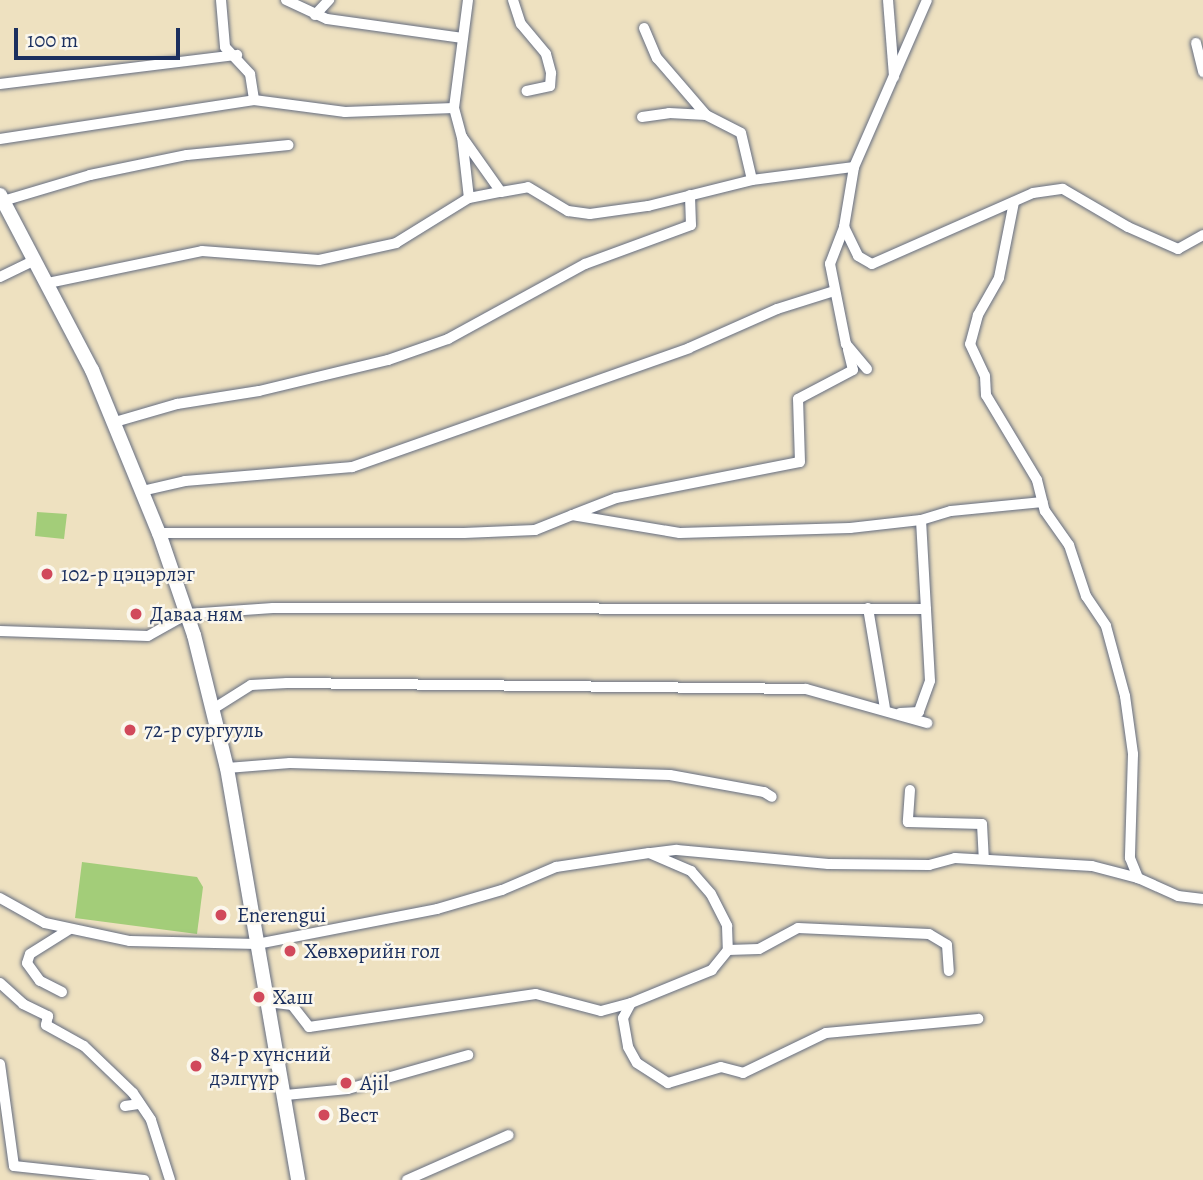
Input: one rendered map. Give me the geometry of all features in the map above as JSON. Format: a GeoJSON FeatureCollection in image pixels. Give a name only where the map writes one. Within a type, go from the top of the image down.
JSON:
{"type":"FeatureCollection","features":[{"type":"Feature","properties":{"kind":"main road"},"geometry":{"type":"LineString","coordinates":[[2,198],[48,283],[115,422],[159,533],[187,614],[227,768],[286,1095],[298,1180]]}},
{"type":"Feature","properties":{"kind":"street"},"geometry":{"type":"LineString","coordinates":[[221,0],[225,47],[237,55],[250,74],[254,100]]}},
{"type":"Feature","properties":{"kind":"street"},"geometry":{"type":"LineString","coordinates":[[286,0],[315,15],[463,38]]}},
{"type":"Feature","properties":{"kind":"street"},"geometry":{"type":"LineString","coordinates":[[315,15],[329,0]]}},
{"type":"Feature","properties":{"kind":"street"},"geometry":{"type":"LineString","coordinates":[[468,0],[454,108],[462,137],[469,198]]}},
{"type":"Feature","properties":{"kind":"street"},"geometry":{"type":"LineString","coordinates":[[513,0],[521,24],[546,54],[551,73],[550,86],[527,91]]}},
{"type":"Feature","properties":{"kind":"street"},"geometry":{"type":"LineString","coordinates":[[888,0],[894,80]]}},
{"type":"Feature","properties":{"kind":"street"},"geometry":{"type":"LineString","coordinates":[[159,533],[391,536],[535,530],[616,498],[800,462],[798,399],[853,370],[830,264],[844,227],[854,167],[927,0]]}},
{"type":"Feature","properties":{"kind":"street"},"geometry":{"type":"LineString","coordinates":[[643,28],[656,58],[706,115],[741,133],[752,180]]}},
{"type":"Feature","properties":{"kind":"street"},"geometry":{"type":"LineString","coordinates":[[1196,43],[1203,72]]}},
{"type":"Feature","properties":{"kind":"street"},"geometry":{"type":"LineString","coordinates":[[0,85],[237,55]]}},
{"type":"Feature","properties":{"kind":"street"},"geometry":{"type":"LineString","coordinates":[[0,139],[254,100],[345,112],[454,108]]}},
{"type":"Feature","properties":{"kind":"street"},"geometry":{"type":"LineString","coordinates":[[642,117],[669,113],[706,115]]}},
{"type":"Feature","properties":{"kind":"street"},"geometry":{"type":"LineString","coordinates":[[462,137],[501,192]]}},
{"type":"Feature","properties":{"kind":"street"},"geometry":{"type":"LineString","coordinates":[[2,198],[90,175],[187,155],[289,145]]}},
{"type":"Feature","properties":{"kind":"street"},"geometry":{"type":"LineString","coordinates":[[48,283],[202,251],[319,260],[396,243],[469,198],[528,187],[568,211],[590,214],[752,180],[854,167]]}},
{"type":"Feature","properties":{"kind":"street"},"geometry":{"type":"LineString","coordinates":[[844,227],[858,256],[872,264],[1033,193],[1063,189],[1128,227],[1178,248],[1203,235]]}},
{"type":"Feature","properties":{"kind":"street"},"geometry":{"type":"LineString","coordinates":[[115,422],[177,404],[259,391],[388,360],[448,339],[585,264],[691,225],[690,195]]}},
{"type":"Feature","properties":{"kind":"street"},"geometry":{"type":"LineString","coordinates":[[1014,202],[999,278],[978,315],[970,345],[985,376],[986,395],[1037,480],[1042,502],[1069,545],[1086,596],[1106,626],[1116,662],[1133,754],[1130,858],[1138,878]]}},
{"type":"Feature","properties":{"kind":"street"},"geometry":{"type":"LineString","coordinates":[[0,277],[35,260]]}},
{"type":"Feature","properties":{"kind":"street"},"geometry":{"type":"LineString","coordinates":[[142,491],[186,481],[352,467],[689,348],[777,309],[834,291]]}},
{"type":"Feature","properties":{"kind":"street"},"geometry":{"type":"LineString","coordinates":[[846,344],[867,369]]}},
{"type":"Feature","properties":{"kind":"street"},"geometry":{"type":"LineString","coordinates":[[572,515],[680,533],[849,528],[921,520],[951,511],[1042,502]]}},
{"type":"Feature","properties":{"kind":"street"},"geometry":{"type":"LineString","coordinates":[[900,713],[919,712],[930,681],[921,520]]}},
{"type":"Feature","properties":{"kind":"street"},"geometry":{"type":"LineString","coordinates":[[0,631],[148,636],[187,614],[273,608],[926,609]]}},
{"type":"Feature","properties":{"kind":"street"},"geometry":{"type":"LineString","coordinates":[[868,608],[885,708]]}},
{"type":"Feature","properties":{"kind":"street"},"geometry":{"type":"LineString","coordinates":[[213,709],[251,685],[287,683],[806,689],[885,708],[927,723]]}},
{"type":"Feature","properties":{"kind":"street"},"geometry":{"type":"LineString","coordinates":[[227,768],[290,763],[670,775],[764,792],[772,797]]}},
{"type":"Feature","properties":{"kind":"street"},"geometry":{"type":"LineString","coordinates":[[909,790],[908,822],[982,824],[984,859]]}},
{"type":"Feature","properties":{"kind":"street"},"geometry":{"type":"LineString","coordinates":[[0,898],[45,923],[130,941],[257,944],[437,909],[502,890],[556,867],[677,850],[828,864],[929,865],[955,858],[1092,866],[1138,878],[1178,896],[1203,899]]}},
{"type":"Feature","properties":{"kind":"street"},"geometry":{"type":"LineString","coordinates":[[268,1002],[292,1005],[309,1027],[536,993],[601,1011],[631,1003],[712,970],[728,950],[727,926],[710,894],[691,871],[649,853]]}},
{"type":"Feature","properties":{"kind":"street"},"geometry":{"type":"LineString","coordinates":[[728,950],[759,949],[798,928],[929,934],[947,945],[949,971]]}},
{"type":"Feature","properties":{"kind":"street"},"geometry":{"type":"LineString","coordinates":[[62,992],[40,981],[27,962],[30,954],[70,929]]}},
{"type":"Feature","properties":{"kind":"street"},"geometry":{"type":"LineString","coordinates":[[0,983],[23,1004],[48,1016],[46,1026],[84,1046],[112,1069],[151,1120],[170,1180]]}},
{"type":"Feature","properties":{"kind":"street"},"geometry":{"type":"LineString","coordinates":[[631,1003],[623,1018],[628,1047],[637,1063],[668,1083],[721,1067],[743,1073],[825,1033],[978,1019]]}},
{"type":"Feature","properties":{"kind":"street"},"geometry":{"type":"LineString","coordinates":[[286,1095],[348,1089],[468,1055]]}},
{"type":"Feature","properties":{"kind":"street"},"geometry":{"type":"LineString","coordinates":[[0,1064],[14,1167],[144,1180]]}},
{"type":"Feature","properties":{"kind":"street"},"geometry":{"type":"LineString","coordinates":[[125,1106],[140,1104]]}},
{"type":"Feature","properties":{"kind":"street"},"geometry":{"type":"LineString","coordinates":[[407,1180],[509,1135]]}},
{"type":"Feature","properties":{"kind":"green space"},"geometry":{"type":"Polygon","coordinates":[[[37,512],[67,514],[64,539],[35,536],[37,512]]]}},
{"type":"Feature","properties":{"kind":"green space"},"geometry":{"type":"Polygon","coordinates":[[[82,862],[197,877],[203,887],[197,934],[75,918],[82,862]]]}},
{"type":"Feature","properties":{"kind":"place","name":"102-р цэцэрлэг"},"geometry":{"type":"Point","coordinates":[47,574]}},
{"type":"Feature","properties":{"kind":"place","name":"Даваа ням"},"geometry":{"type":"Point","coordinates":[136,614]}},
{"type":"Feature","properties":{"kind":"place","name":"72-р сургууль"},"geometry":{"type":"Point","coordinates":[130,730]}},
{"type":"Feature","properties":{"kind":"place","name":"Enerengui"},"geometry":{"type":"Point","coordinates":[221,915]}},
{"type":"Feature","properties":{"kind":"place","name":"Хөвхөрийн гол"},"geometry":{"type":"Point","coordinates":[290,951]}},
{"type":"Feature","properties":{"kind":"place","name":"Хаш"},"geometry":{"type":"Point","coordinates":[259,997]}},
{"type":"Feature","properties":{"kind":"place","name":"84-р хүнсний дэлгүүр"},"geometry":{"type":"Point","coordinates":[196,1066]}},
{"type":"Feature","properties":{"kind":"place","name":"Ajil"},"geometry":{"type":"Point","coordinates":[346,1083]}},
{"type":"Feature","properties":{"kind":"place","name":"Вест"},"geometry":{"type":"Point","coordinates":[324,1115]}}]}
